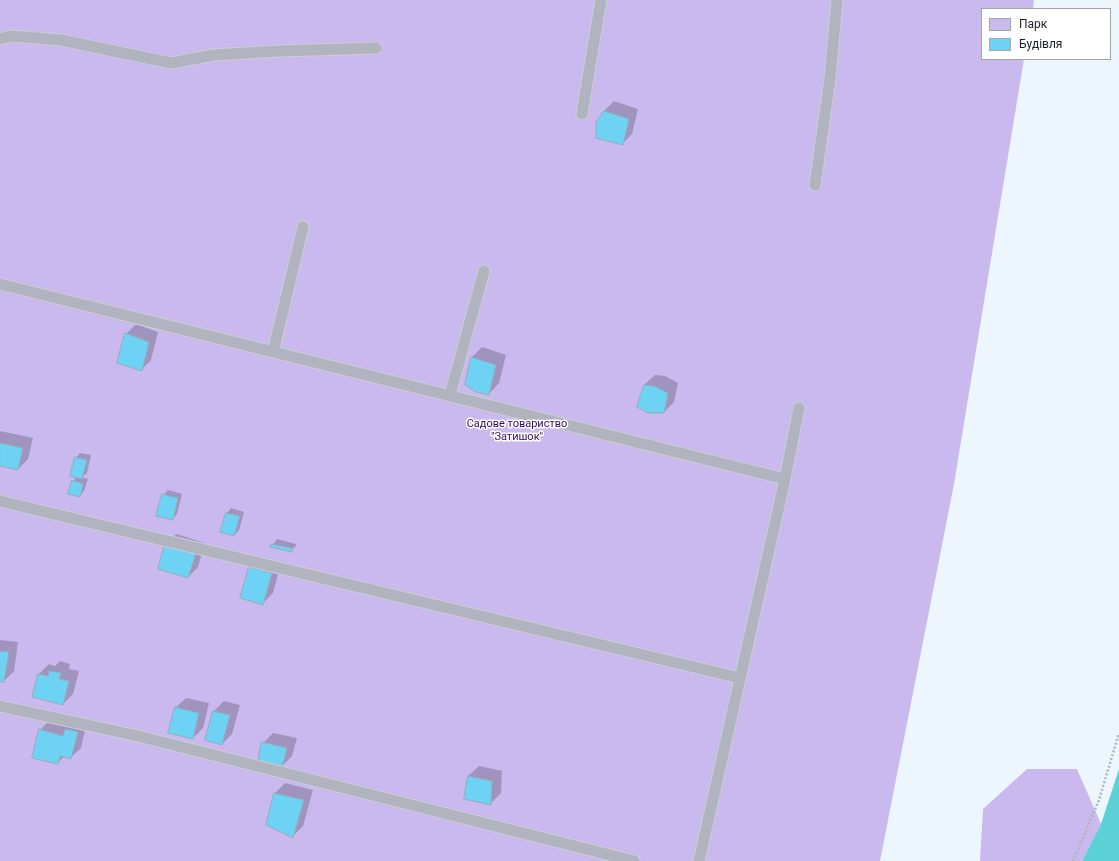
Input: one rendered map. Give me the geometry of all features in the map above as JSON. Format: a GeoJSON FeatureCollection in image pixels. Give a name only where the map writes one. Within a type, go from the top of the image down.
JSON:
{"type":"FeatureCollection","features":[{"type":"Feature","properties":{"kind":"lane"},"geometry":{"type":"LineString","coordinates":[[582,114],[601,0]]}},
{"type":"Feature","properties":{"kind":"lane"},"geometry":{"type":"LineString","coordinates":[[815,185],[830,78],[837,0]]}},
{"type":"Feature","properties":{"kind":"lane"},"geometry":{"type":"LineString","coordinates":[[0,39],[11,36],[61,40],[171,63],[214,55],[376,48]]}},
{"type":"Feature","properties":{"kind":"lane"},"geometry":{"type":"LineString","coordinates":[[273,352],[303,227]]}},
{"type":"Feature","properties":{"kind":"lane"},"geometry":{"type":"LineString","coordinates":[[450,395],[484,271]]}},
{"type":"Feature","properties":{"kind":"lane"},"geometry":{"type":"LineString","coordinates":[[0,284],[785,478]]}},
{"type":"Feature","properties":{"kind":"lane"},"geometry":{"type":"LineString","coordinates":[[699,861],[785,478],[799,408]]}},
{"type":"Feature","properties":{"kind":"lane"},"geometry":{"type":"LineString","coordinates":[[0,501],[740,678]]}},
{"type":"Feature","properties":{"kind":"lane"},"geometry":{"type":"LineString","coordinates":[[0,706],[138,736],[634,861]]}},
{"type":"Feature","properties":{"kind":"path"},"geometry":{"type":"LineString","coordinates":[[1073,861],[1098,800],[1119,733]]}},
{"type":"Feature","properties":{"kind":"green space","name":"Садове товариство \"Затишок\""},"geometry":{"type":"Polygon","coordinates":[[[0,0],[1034,0],[1033,8],[981,8],[981,60],[1024,60],[954,484],[880,861],[0,861],[0,0]]]}},
{"type":"Feature","properties":{"kind":"green space"},"geometry":{"type":"Polygon","coordinates":[[[1027,769],[1077,769],[1101,824],[1082,861],[980,861],[983,809],[1027,769]]]}},
{"type":"Feature","properties":{"kind":"water"},"geometry":{"type":"Polygon","coordinates":[[[1119,769],[1119,861],[1082,861],[1101,824],[1119,769]]]}},
{"type":"Feature","properties":{"kind":"building"},"geometry":{"type":"Polygon","coordinates":[[[604,111],[629,119],[623,145],[596,138],[596,123],[604,111]]]}},
{"type":"Feature","properties":{"kind":"building"},"geometry":{"type":"Polygon","coordinates":[[[125,333],[149,342],[142,371],[117,363],[125,333]]]}},
{"type":"Feature","properties":{"kind":"building"},"geometry":{"type":"Polygon","coordinates":[[[471,357],[496,365],[489,395],[476,392],[465,385],[471,357]]]}},
{"type":"Feature","properties":{"kind":"building"},"geometry":{"type":"Polygon","coordinates":[[[644,385],[654,386],[668,393],[664,413],[648,413],[637,407],[644,385]]]}},
{"type":"Feature","properties":{"kind":"building"},"geometry":{"type":"Polygon","coordinates":[[[0,443],[23,448],[18,470],[0,466],[0,443]]]}},
{"type":"Feature","properties":{"kind":"building"},"geometry":{"type":"Polygon","coordinates":[[[75,457],[87,460],[82,479],[70,476],[75,457]]]}},
{"type":"Feature","properties":{"kind":"building"},"geometry":{"type":"Polygon","coordinates":[[[72,480],[83,484],[80,497],[68,494],[72,480]]]}},
{"type":"Feature","properties":{"kind":"building"},"geometry":{"type":"Polygon","coordinates":[[[162,494],[178,498],[173,520],[156,516],[162,494]]]}},
{"type":"Feature","properties":{"kind":"building"},"geometry":{"type":"Polygon","coordinates":[[[226,513],[240,516],[234,536],[220,532],[226,513]]]}},
{"type":"Feature","properties":{"kind":"building"},"geometry":{"type":"Polygon","coordinates":[[[165,544],[196,553],[188,578],[158,569],[165,544]]]}},
{"type":"Feature","properties":{"kind":"building"},"geometry":{"type":"Polygon","coordinates":[[[271,544],[292,548],[292,552],[270,547],[271,544]]]}},
{"type":"Feature","properties":{"kind":"building"},"geometry":{"type":"Polygon","coordinates":[[[249,567],[272,573],[263,605],[240,598],[249,567]]]}},
{"type":"Feature","properties":{"kind":"building"},"geometry":{"type":"Polygon","coordinates":[[[0,651],[9,652],[4,682],[0,682],[0,651]]]}},
{"type":"Feature","properties":{"kind":"building"},"geometry":{"type":"Polygon","coordinates":[[[49,671],[61,673],[59,679],[69,681],[63,705],[32,697],[38,674],[48,676],[49,671]]]}},
{"type":"Feature","properties":{"kind":"building"},"geometry":{"type":"Polygon","coordinates":[[[175,707],[199,713],[193,739],[168,733],[175,707]]]}},
{"type":"Feature","properties":{"kind":"building"},"geometry":{"type":"Polygon","coordinates":[[[213,711],[230,715],[222,745],[205,740],[213,711]]]}},
{"type":"Feature","properties":{"kind":"building"},"geometry":{"type":"Polygon","coordinates":[[[39,729],[63,736],[65,729],[78,732],[71,759],[60,756],[58,764],[32,758],[39,729]]]}},
{"type":"Feature","properties":{"kind":"building"},"geometry":{"type":"Polygon","coordinates":[[[262,742],[287,748],[282,767],[258,761],[262,742]]]}},
{"type":"Feature","properties":{"kind":"building"},"geometry":{"type":"Polygon","coordinates":[[[468,776],[492,781],[491,805],[464,799],[468,776]]]}},
{"type":"Feature","properties":{"kind":"building"},"geometry":{"type":"Polygon","coordinates":[[[274,793],[304,800],[293,838],[266,825],[274,793]]]}}]}
